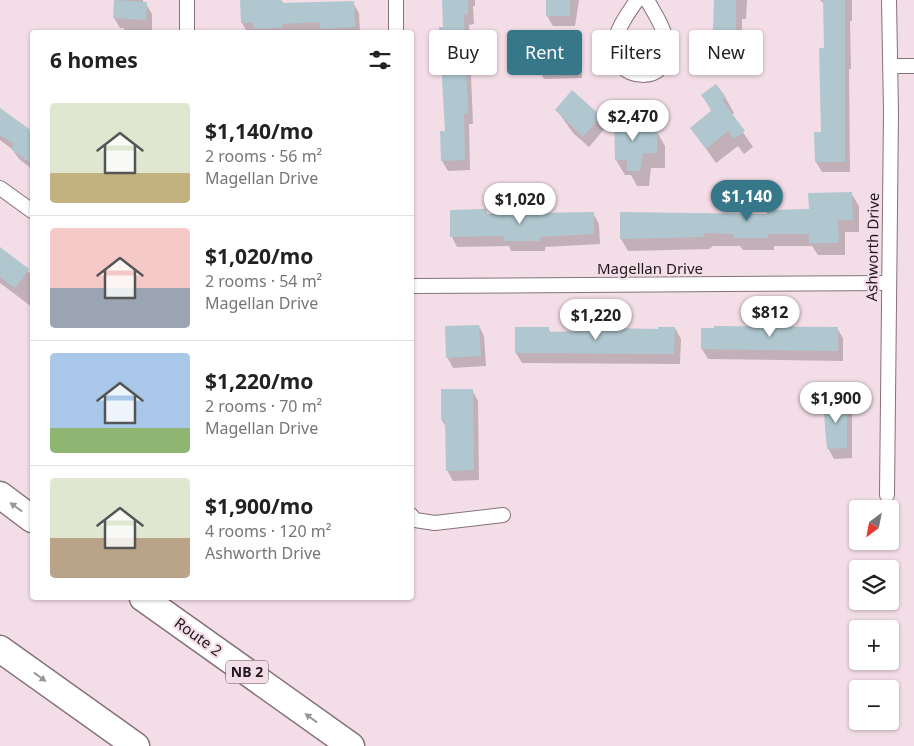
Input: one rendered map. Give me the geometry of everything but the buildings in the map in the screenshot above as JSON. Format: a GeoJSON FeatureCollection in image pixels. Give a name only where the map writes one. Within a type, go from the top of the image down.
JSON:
{"type":"FeatureCollection","features":[{"type":"Feature","properties":{"kind":"highway"},"geometry":{"type":"LineString","coordinates":[[0,495],[30,517]]}},
{"type":"Feature","properties":{"kind":"highway","name":"Route 2"},"geometry":{"type":"LineString","coordinates":[[146,600],[351,746]]}},
{"type":"Feature","properties":{"kind":"highway"},"geometry":{"type":"LineString","coordinates":[[0,649],[136,746]]}},
{"type":"Feature","properties":{"kind":"street"},"geometry":{"type":"LineString","coordinates":[[187,0],[187,30]]}},
{"type":"Feature","properties":{"kind":"street"},"geometry":{"type":"LineString","coordinates":[[396,0],[396,30]]}},
{"type":"Feature","properties":{"kind":"street"},"geometry":{"type":"LineString","coordinates":[[637,0],[626,16],[615,43],[616,57],[622,67],[633,74],[646,76],[660,69],[668,52],[665,37],[647,0]]}},
{"type":"Feature","properties":{"kind":"street","name":"Ashworth Drive"},"geometry":{"type":"LineString","coordinates":[[887,495],[889,0]]}},
{"type":"Feature","properties":{"kind":"street"},"geometry":{"type":"LineString","coordinates":[[890,66],[914,66]]}},
{"type":"Feature","properties":{"kind":"street"},"geometry":{"type":"LineString","coordinates":[[0,188],[30,210]]}},
{"type":"Feature","properties":{"kind":"street","name":"Magellan Drive"},"geometry":{"type":"LineString","coordinates":[[414,286],[889,283]]}},
{"type":"Feature","properties":{"kind":"street"},"geometry":{"type":"LineString","coordinates":[[414,519],[434,523],[503,515]]}}]}
